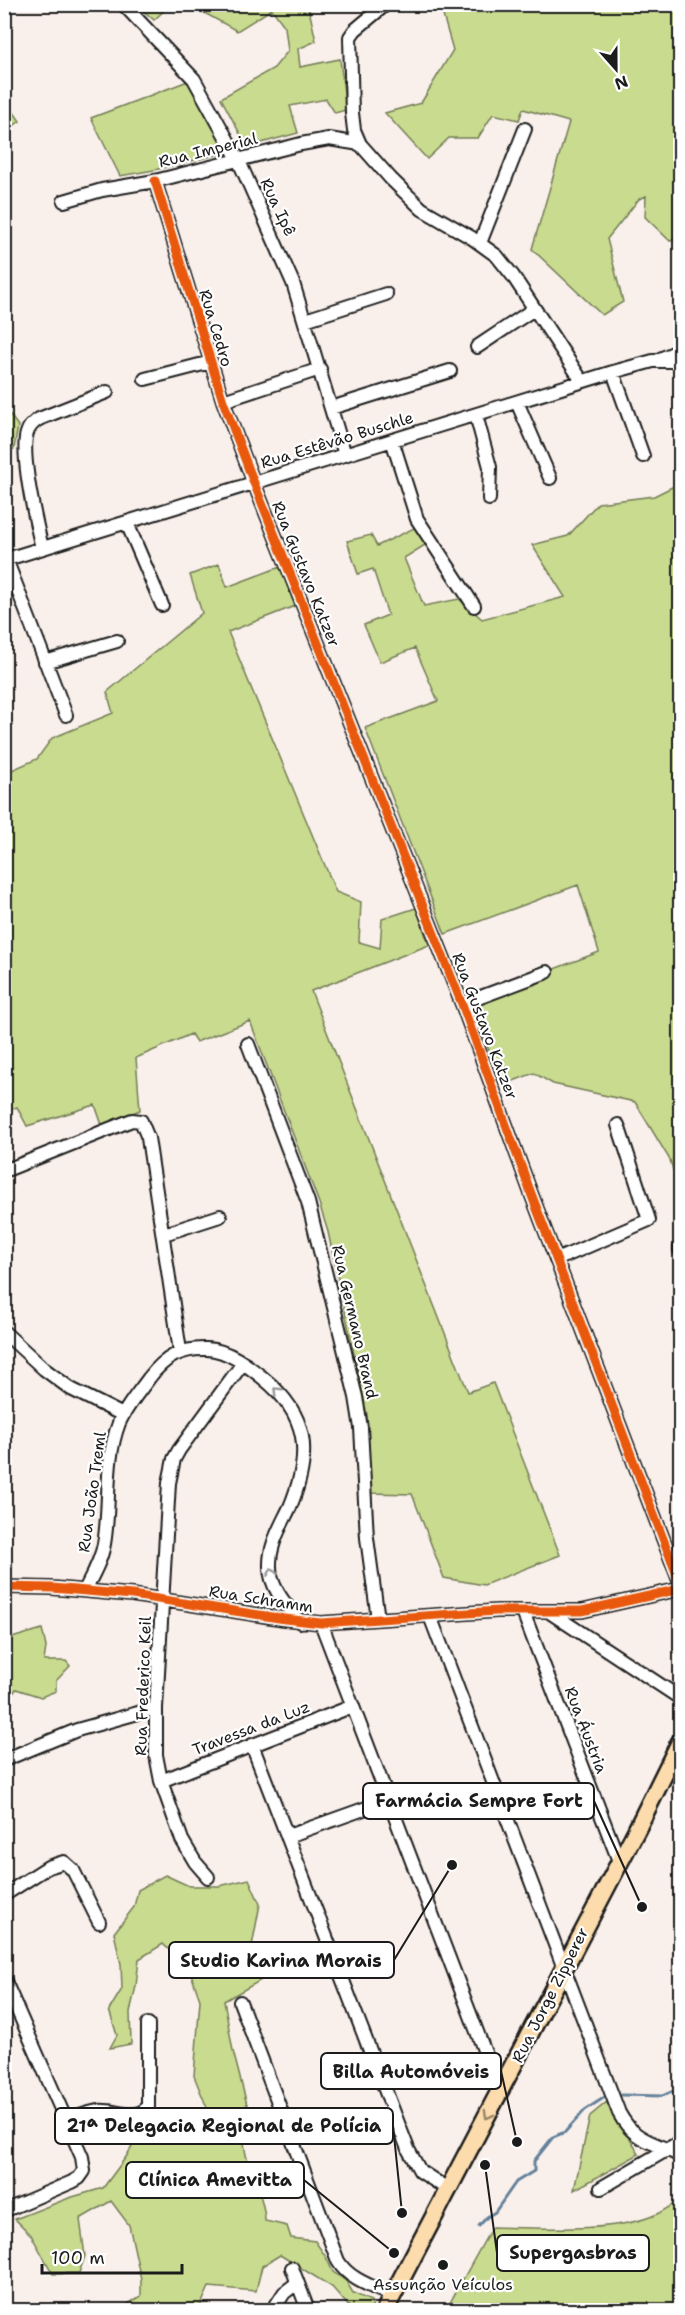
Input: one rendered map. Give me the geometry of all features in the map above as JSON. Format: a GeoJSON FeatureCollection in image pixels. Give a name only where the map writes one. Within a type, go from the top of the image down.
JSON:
{"type":"FeatureCollection","features":[{"type":"Feature","properties":{"kind":"main road","name":"Rua Jorge Zipperer"},"geometry":{"type":"LineString","coordinates":[[389,2303],[681,1742]]}},
{"type":"Feature","properties":{"kind":"street","name":"Rua Ipê"},"geometry":{"type":"LineString","coordinates":[[123,4],[194,79],[238,159],[286,264],[345,455]]}},
{"type":"Feature","properties":{"kind":"street"},"geometry":{"type":"LineString","coordinates":[[386,4],[350,37],[352,113],[354,130],[360,144],[428,214],[480,243],[497,256],[582,381]]}},
{"type":"Feature","properties":{"kind":"street"},"geometry":{"type":"LineString","coordinates":[[480,243],[525,129]]}},
{"type":"Feature","properties":{"kind":"street","name":"Rua Imperial"},"geometry":{"type":"LineString","coordinates":[[64,201],[102,190],[154,181],[329,139],[360,144]]}},
{"type":"Feature","properties":{"kind":"street","name":"Rua Cedro"},"geometry":{"type":"LineString","coordinates":[[154,181],[223,401],[254,483]]}},
{"type":"Feature","properties":{"kind":"street"},"geometry":{"type":"LineString","coordinates":[[305,321],[386,294]]}},
{"type":"Feature","properties":{"kind":"street"},"geometry":{"type":"LineString","coordinates":[[477,346],[534,309]]}},
{"type":"Feature","properties":{"kind":"street"},"geometry":{"type":"LineString","coordinates":[[653,361],[681,350]]}},
{"type":"Feature","properties":{"kind":"street","name":"Rua Estêvão Buschle"},"geometry":{"type":"LineString","coordinates":[[5,560],[582,381],[653,361],[681,361]]}},
{"type":"Feature","properties":{"kind":"street"},"geometry":{"type":"LineString","coordinates":[[145,380],[211,362]]}},
{"type":"Feature","properties":{"kind":"street"},"geometry":{"type":"LineString","coordinates":[[223,401],[320,369]]}},
{"type":"Feature","properties":{"kind":"street"},"geometry":{"type":"LineString","coordinates":[[332,408],[450,371]]}},
{"type":"Feature","properties":{"kind":"street"},"geometry":{"type":"LineString","coordinates":[[613,372],[643,456]]}},
{"type":"Feature","properties":{"kind":"street"},"geometry":{"type":"LineString","coordinates":[[42,548],[29,485],[27,433],[33,423],[39,419],[107,392]]}},
{"type":"Feature","properties":{"kind":"street"},"geometry":{"type":"LineString","coordinates":[[517,402],[550,478]]}},
{"type":"Feature","properties":{"kind":"street"},"geometry":{"type":"LineString","coordinates":[[476,415],[490,466],[489,499]]}},
{"type":"Feature","properties":{"kind":"street"},"geometry":{"type":"LineString","coordinates":[[392,440],[417,519],[474,606]]}},
{"type":"Feature","properties":{"kind":"street","name":"Rua Gustavo Katzer"},"geometry":{"type":"LineString","coordinates":[[254,483],[462,1004],[556,1260],[681,1583]]}},
{"type":"Feature","properties":{"kind":"street"},"geometry":{"type":"LineString","coordinates":[[127,523],[162,605]]}},
{"type":"Feature","properties":{"kind":"street"},"geometry":{"type":"LineString","coordinates":[[5,560],[66,715]]}},
{"type":"Feature","properties":{"kind":"street"},"geometry":{"type":"LineString","coordinates":[[45,662],[117,641]]}},
{"type":"Feature","properties":{"kind":"street"},"geometry":{"type":"LineString","coordinates":[[462,1004],[547,972]]}},
{"type":"Feature","properties":{"kind":"street","name":"Rua Germano Brand"},"geometry":{"type":"LineString","coordinates":[[248,1044],[308,1202],[354,1387],[362,1428],[367,1538],[378,1619]]}},
{"type":"Feature","properties":{"kind":"street"},"geometry":{"type":"LineString","coordinates":[[4,1172],[132,1120],[141,1121],[148,1138],[180,1351],[216,1350],[243,1364],[285,1398],[302,1430],[304,1453],[302,1467],[295,1493],[273,1544],[270,1568],[281,1598],[300,1622]]}},
{"type":"Feature","properties":{"kind":"street"},"geometry":{"type":"LineString","coordinates":[[556,1260],[649,1220],[618,1125]]}},
{"type":"Feature","properties":{"kind":"street"},"geometry":{"type":"LineString","coordinates":[[164,1233],[220,1216]]}},
{"type":"Feature","properties":{"kind":"street"},"geometry":{"type":"LineString","coordinates":[[4,1332],[44,1370],[71,1389],[123,1415]]}},
{"type":"Feature","properties":{"kind":"street","name":"Rua João Treml"},"geometry":{"type":"LineString","coordinates":[[85,1590],[104,1545],[106,1488],[119,1424],[152,1373],[169,1357],[180,1351]]}},
{"type":"Feature","properties":{"kind":"street","name":"Rua Frederico Keil"},"geometry":{"type":"LineString","coordinates":[[208,1877],[185,1846],[161,1781],[156,1755],[156,1708],[169,1483],[174,1459],[243,1364]]}},
{"type":"Feature","properties":{"kind":"street","name":"Rua Schramm"},"geometry":{"type":"LineString","coordinates":[[7,1584],[163,1599],[300,1622],[321,1623],[591,1610],[681,1589]]}},
{"type":"Feature","properties":{"kind":"street","name":"Rua Áustria"},"geometry":{"type":"LineString","coordinates":[[523,1612],[619,1861]]}},
{"type":"Feature","properties":{"kind":"street"},"geometry":{"type":"LineString","coordinates":[[550,1613],[681,1698]]}},
{"type":"Feature","properties":{"kind":"street"},"geometry":{"type":"LineString","coordinates":[[430,1616],[624,2122],[628,2129],[642,2140],[681,2156]]}},
{"type":"Feature","properties":{"kind":"street"},"geometry":{"type":"LineString","coordinates":[[321,1623],[500,2092]]}},
{"type":"Feature","properties":{"kind":"street","name":"Travessa da Luz"},"geometry":{"type":"LineString","coordinates":[[161,1781],[352,1706]]}},
{"type":"Feature","properties":{"kind":"street"},"geometry":{"type":"LineString","coordinates":[[4,1760],[84,1727],[156,1708]]}},
{"type":"Feature","properties":{"kind":"street"},"geometry":{"type":"LineString","coordinates":[[252,1745],[415,2165],[420,2171],[449,2190]]}},
{"type":"Feature","properties":{"kind":"street"},"geometry":{"type":"LineString","coordinates":[[288,1836],[389,1800]]}},
{"type":"Feature","properties":{"kind":"street"},"geometry":{"type":"LineString","coordinates":[[4,1894],[48,1867],[64,1862],[73,1870],[99,1922]]}},
{"type":"Feature","properties":{"kind":"street"},"geometry":{"type":"LineString","coordinates":[[4,1979],[84,2164],[84,2171],[80,2178],[4,2211]]}},
{"type":"Feature","properties":{"kind":"street"},"geometry":{"type":"LineString","coordinates":[[240,2002],[338,2261],[344,2270],[389,2303]]}},
{"type":"Feature","properties":{"kind":"street"},"geometry":{"type":"LineString","coordinates":[[67,2121],[100,2111],[136,2114],[148,2107],[148,2024]]}},
{"type":"Feature","properties":{"kind":"street"},"geometry":{"type":"LineString","coordinates":[[601,2188],[681,2142]]}},
{"type":"Feature","properties":{"kind":"street"},"geometry":{"type":"LineString","coordinates":[[292,2268],[308,2310]]}},
{"type":"Feature","properties":{"kind":"street"},"geometry":{"type":"LineString","coordinates":[[273,2310],[284,2293],[297,2283]]}},
{"type":"Feature","properties":{"kind":"green space"},"geometry":{"type":"Polygon","coordinates":[[[137,5],[170,5],[154,20],[137,5]]]}},
{"type":"Feature","properties":{"kind":"green space"},"geometry":{"type":"Polygon","coordinates":[[[190,5],[308,5],[316,41],[298,49],[300,67],[340,59],[346,110],[335,113],[326,99],[290,106],[298,133],[254,145],[245,143],[221,98],[274,68],[288,51],[285,27],[272,9],[237,31],[190,5]]]}},
{"type":"Feature","properties":{"kind":"green space"},"geometry":{"type":"Polygon","coordinates":[[[440,5],[680,5],[680,235],[670,241],[645,217],[646,196],[639,199],[607,239],[623,302],[602,315],[532,249],[569,122],[523,109],[519,120],[493,114],[478,138],[449,138],[427,159],[385,113],[421,103],[453,50],[440,5]]]}},
{"type":"Feature","properties":{"kind":"green space"},"geometry":{"type":"Polygon","coordinates":[[[188,81],[225,143],[226,150],[220,154],[120,176],[91,118],[188,81]]]}},
{"type":"Feature","properties":{"kind":"green space"},"geometry":{"type":"Polygon","coordinates":[[[4,98],[20,121],[5,132],[4,132],[4,98]]]}},
{"type":"Feature","properties":{"kind":"green space"},"geometry":{"type":"Polygon","coordinates":[[[5,408],[18,426],[14,449],[5,452],[5,408]]]}},
{"type":"Feature","properties":{"kind":"green space"},"geometry":{"type":"Polygon","coordinates":[[[680,483],[680,1192],[670,1160],[635,1102],[553,1084],[534,1073],[503,1085],[469,1001],[599,952],[578,885],[445,934],[365,728],[438,701],[415,648],[380,662],[364,625],[388,615],[373,569],[358,574],[347,541],[371,535],[377,546],[414,528],[426,537],[425,545],[404,558],[424,606],[459,599],[482,619],[565,597],[532,545],[568,536],[598,503],[654,496],[680,483]]]}},
{"type":"Feature","properties":{"kind":"green space"},"geometry":{"type":"Polygon","coordinates":[[[219,564],[227,587],[280,567],[295,606],[228,632],[336,892],[361,902],[359,942],[380,948],[382,919],[416,908],[429,945],[311,991],[468,1392],[493,1383],[560,1555],[484,1585],[444,1578],[412,1494],[369,1493],[367,1415],[328,1232],[250,1021],[196,1042],[191,1034],[136,1058],[140,1110],[102,1125],[95,1105],[27,1126],[17,1107],[5,1112],[5,773],[37,759],[52,738],[113,713],[107,692],[202,613],[190,575],[219,564]]]}},
{"type":"Feature","properties":{"kind":"green space"},"geometry":{"type":"Polygon","coordinates":[[[42,1629],[46,1647],[44,1661],[66,1661],[70,1666],[56,1681],[56,1691],[41,1697],[16,1689],[5,1702],[5,1640],[42,1629]]]}},
{"type":"Feature","properties":{"kind":"green space"},"geometry":{"type":"Polygon","coordinates":[[[165,1875],[189,1886],[219,1886],[249,1879],[260,1904],[252,1946],[263,1979],[224,2001],[233,2051],[250,2116],[245,2130],[246,2155],[260,2194],[265,2221],[287,2226],[291,2238],[315,2241],[333,2272],[346,2281],[353,2293],[371,2301],[373,2310],[352,2310],[332,2287],[280,2255],[262,2266],[256,2291],[209,2287],[200,2307],[202,2310],[121,2310],[141,2296],[141,2279],[129,2225],[111,2201],[80,2219],[85,2256],[79,2273],[53,2274],[31,2235],[15,2219],[69,2198],[103,2188],[126,2157],[143,2128],[164,2131],[214,2125],[194,2076],[200,2000],[190,1971],[163,1944],[139,1959],[130,2012],[131,2044],[110,2048],[117,2035],[109,2010],[122,1989],[121,1964],[114,1933],[134,1907],[138,1890],[165,1875]]]}},
{"type":"Feature","properties":{"kind":"green space"},"geometry":{"type":"Polygon","coordinates":[[[607,2102],[639,2154],[574,2190],[590,2116],[607,2102]]]}},
{"type":"Feature","properties":{"kind":"green space"},"geometry":{"type":"Polygon","coordinates":[[[680,2200],[680,2310],[446,2310],[492,2227],[576,2228],[621,2224],[657,2214],[680,2200]]]}},
{"type":"Feature","properties":{"kind":"waterway"},"geometry":{"type":"LineString","coordinates":[[622,2095],[662,2096],[680,2088]]}},
{"type":"Feature","properties":{"kind":"waterway"},"geometry":{"type":"LineString","coordinates":[[479,2226],[495,2212],[516,2182],[534,2171],[534,2161],[553,2137],[565,2132],[585,2110],[605,2097]]}},
{"type":"Feature","properties":{"kind":"cycle path"},"geometry":{"type":"LineString","coordinates":[[155,181],[223,401],[462,1004],[532,1196],[680,1583]]}},
{"type":"Feature","properties":{"kind":"cycle path"},"geometry":{"type":"LineString","coordinates":[[4,1587],[52,1588],[132,1595],[321,1623],[497,1611],[582,1611],[680,1589]]}},
{"type":"Feature","properties":{"kind":"place","name":"Studio Karina Morais"},"geometry":{"type":"Point","coordinates":[452,1865]}},
{"type":"Feature","properties":{"kind":"place","name":"Farmácia Sempre Fort"},"geometry":{"type":"Point","coordinates":[642,1907]}},
{"type":"Feature","properties":{"kind":"place","name":"Billa Automóveis"},"geometry":{"type":"Point","coordinates":[517,2142]}},
{"type":"Feature","properties":{"kind":"place","name":"Supergasbras"},"geometry":{"type":"Point","coordinates":[485,2165]}},
{"type":"Feature","properties":{"kind":"place","name":"21ª Delegacia Regional de Polícia"},"geometry":{"type":"Point","coordinates":[402,2213]}},
{"type":"Feature","properties":{"kind":"place","name":"Clínica Amevitta"},"geometry":{"type":"Point","coordinates":[394,2253]}},
{"type":"Feature","properties":{"kind":"place","name":"Assunção Veículos"},"geometry":{"type":"Point","coordinates":[443,2265]}}]}
